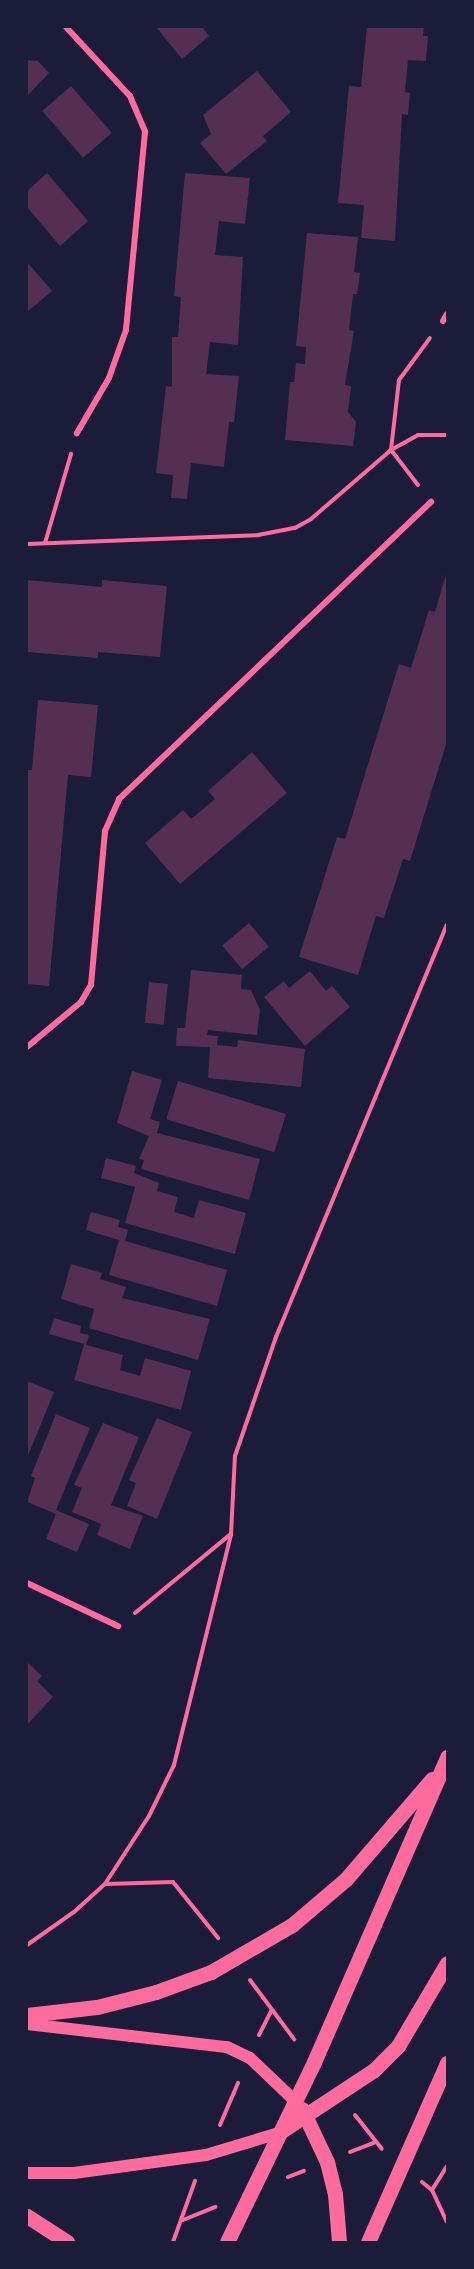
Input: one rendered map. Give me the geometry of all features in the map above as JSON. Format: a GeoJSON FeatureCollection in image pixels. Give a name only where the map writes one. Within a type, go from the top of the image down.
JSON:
{"type":"FeatureCollection","features":[{"type":"Feature","properties":{"kind":"main road"},"geometry":{"type":"LineString","coordinates":[[27,2016],[97,2007],[156,1992],[211,1972],[292,1924],[346,1879],[445,1761]]}},
{"type":"Feature","properties":{"kind":"main road"},"geometry":{"type":"LineString","coordinates":[[227,2242],[294,2100],[445,1761]]}},
{"type":"Feature","properties":{"kind":"main road"},"geometry":{"type":"LineString","coordinates":[[27,2173],[85,2172],[206,2155],[279,2133],[374,2070],[398,2046],[447,1963]]}},
{"type":"Feature","properties":{"kind":"main road"},"geometry":{"type":"LineString","coordinates":[[27,2024],[227,2047],[250,2058],[294,2100],[306,2116],[330,2172],[339,2242]]}},
{"type":"Feature","properties":{"kind":"main road"},"geometry":{"type":"LineString","coordinates":[[368,2242],[447,2063]]}},
{"type":"Feature","properties":{"kind":"main road"},"geometry":{"type":"LineString","coordinates":[[27,2216],[67,2242]]}},
{"type":"Feature","properties":{"kind":"street"},"geometry":{"type":"LineString","coordinates":[[66,27],[130,96],[145,132],[126,330],[109,378],[77,433]]}},
{"type":"Feature","properties":{"kind":"street"},"geometry":{"type":"LineString","coordinates":[[443,321],[447,314]]}},
{"type":"Feature","properties":{"kind":"street"},"geometry":{"type":"LineString","coordinates":[[27,1047],[81,1002],[91,985],[105,831],[119,799],[431,502]]}},
{"type":"Feature","properties":{"kind":"street"},"geometry":{"type":"LineString","coordinates":[[27,1583],[118,1626]]}},
{"type":"Feature","properties":{"kind":"path"},"geometry":{"type":"LineString","coordinates":[[431,502],[391,450],[399,380],[443,321]]}},
{"type":"Feature","properties":{"kind":"path"},"geometry":{"type":"LineString","coordinates":[[45,543],[77,433]]}},
{"type":"Feature","properties":{"kind":"path"},"geometry":{"type":"LineString","coordinates":[[27,544],[258,535],[295,528],[310,519],[391,450],[418,435],[447,435]]}},
{"type":"Feature","properties":{"kind":"path"},"geometry":{"type":"LineString","coordinates":[[27,1945],[105,1884],[149,1816],[174,1765],[231,1534],[235,1456],[276,1337],[447,925]]}},
{"type":"Feature","properties":{"kind":"path"},"geometry":{"type":"LineString","coordinates":[[118,1626],[231,1534]]}},
{"type":"Feature","properties":{"kind":"path"},"geometry":{"type":"LineString","coordinates":[[105,1884],[173,1882]]}},
{"type":"Feature","properties":{"kind":"path"},"geometry":{"type":"LineString","coordinates":[[447,2166],[432,2190],[447,2222]]}},
{"type":"Feature","properties":{"kind":"building"},"geometry":{"type":"Polygon","coordinates":[[[156,27],[202,27],[209,36],[182,59],[156,27]]]}},
{"type":"Feature","properties":{"kind":"building"},"geometry":{"type":"Polygon","coordinates":[[[367,27],[424,27],[423,36],[428,36],[426,61],[408,60],[405,92],[410,93],[408,115],[402,114],[395,241],[361,238],[364,205],[338,203],[349,86],[361,87],[367,27]]]}},
{"type":"Feature","properties":{"kind":"building"},"geometry":{"type":"Polygon","coordinates":[[[27,60],[38,61],[49,73],[27,96],[27,60]]]}},
{"type":"Feature","properties":{"kind":"building"},"geometry":{"type":"Polygon","coordinates":[[[257,71],[291,112],[263,136],[267,141],[226,174],[200,143],[211,134],[203,115],[257,71]]]}},
{"type":"Feature","properties":{"kind":"building"},"geometry":{"type":"Polygon","coordinates":[[[71,86],[112,133],[83,158],[42,111],[71,86]]]}},
{"type":"Feature","properties":{"kind":"building"},"geometry":{"type":"Polygon","coordinates":[[[47,173],[88,221],[60,246],[27,207],[27,191],[47,173]]]}},
{"type":"Feature","properties":{"kind":"building"},"geometry":{"type":"Polygon","coordinates":[[[185,173],[250,178],[245,224],[219,221],[215,255],[243,257],[238,345],[210,342],[206,374],[239,376],[234,422],[229,422],[224,467],[191,463],[187,499],[171,498],[173,475],[156,473],[166,386],[172,387],[172,337],[178,337],[181,297],[174,296],[185,173]]]}},
{"type":"Feature","properties":{"kind":"building"},"geometry":{"type":"Polygon","coordinates":[[[307,233],[358,237],[354,272],[360,273],[357,294],[353,294],[349,330],[354,331],[345,385],[351,386],[348,412],[356,422],[353,446],[285,440],[290,382],[294,382],[296,363],[305,364],[306,347],[296,346],[307,233]]]}},
{"type":"Feature","properties":{"kind":"building"},"geometry":{"type":"Polygon","coordinates":[[[27,262],[52,291],[27,312],[27,262]]]}},
{"type":"Feature","properties":{"kind":"building"},"geometry":{"type":"Polygon","coordinates":[[[446,574],[447,741],[410,861],[403,859],[384,918],[376,916],[358,975],[299,957],[337,837],[345,839],[399,664],[411,668],[429,610],[435,612],[446,574]]]}},
{"type":"Feature","properties":{"kind":"building"},"geometry":{"type":"Polygon","coordinates":[[[27,580],[102,587],[102,580],[167,586],[160,657],[98,652],[98,658],[27,652],[27,580]]]}},
{"type":"Feature","properties":{"kind":"building"},"geometry":{"type":"Polygon","coordinates":[[[38,700],[98,705],[91,777],[68,775],[49,986],[27,984],[27,770],[32,770],[38,700]]]}},
{"type":"Feature","properties":{"kind":"building"},"geometry":{"type":"Polygon","coordinates":[[[252,752],[287,793],[180,884],[145,843],[183,810],[191,819],[215,799],[208,791],[252,752]]]}},
{"type":"Feature","properties":{"kind":"building"},"geometry":{"type":"Polygon","coordinates":[[[249,923],[269,947],[242,969],[222,945],[249,923]]]}},
{"type":"Feature","properties":{"kind":"building"},"geometry":{"type":"Polygon","coordinates":[[[191,970],[242,975],[241,989],[251,990],[260,1010],[257,1035],[208,1030],[207,1035],[218,1036],[217,1045],[237,1047],[238,1040],[305,1049],[301,1087],[208,1078],[210,1047],[176,1046],[177,1028],[185,1028],[191,970]]]}},
{"type":"Feature","properties":{"kind":"building"},"geometry":{"type":"Polygon","coordinates":[[[310,971],[326,991],[332,986],[350,1007],[305,1046],[264,997],[284,981],[289,988],[310,971]]]}},
{"type":"Feature","properties":{"kind":"building"},"geometry":{"type":"Polygon","coordinates":[[[149,982],[168,984],[164,1025],[145,1023],[149,982]]]}},
{"type":"Feature","properties":{"kind":"building"},"geometry":{"type":"Polygon","coordinates":[[[132,1071],[162,1080],[150,1119],[160,1122],[157,1133],[260,1159],[249,1200],[141,1169],[144,1160],[139,1159],[149,1136],[117,1123],[132,1071]]]}},
{"type":"Feature","properties":{"kind":"building"},"geometry":{"type":"Polygon","coordinates":[[[178,1081],[286,1114],[274,1152],[166,1119],[178,1081]]]}},
{"type":"Feature","properties":{"kind":"building"},"geometry":{"type":"Polygon","coordinates":[[[106,1158],[136,1166],[134,1173],[159,1183],[157,1191],[178,1197],[174,1212],[194,1218],[199,1200],[246,1213],[235,1254],[125,1223],[135,1187],[101,1178],[106,1158]]]}},
{"type":"Feature","properties":{"kind":"building"},"geometry":{"type":"Polygon","coordinates":[[[91,1212],[120,1220],[118,1227],[128,1230],[125,1241],[227,1270],[217,1306],[109,1275],[119,1240],[86,1230],[91,1212]]]}},
{"type":"Feature","properties":{"kind":"building"},"geometry":{"type":"Polygon","coordinates":[[[71,1264],[102,1273],[100,1279],[126,1287],[122,1298],[210,1319],[198,1360],[89,1328],[94,1309],[61,1299],[71,1264]]]}},
{"type":"Feature","properties":{"kind":"building"},"geometry":{"type":"Polygon","coordinates":[[[54,1318],[81,1326],[80,1333],[89,1335],[86,1345],[123,1355],[120,1370],[140,1376],[145,1358],[191,1371],[181,1410],[74,1380],[84,1344],[49,1334],[54,1318]]]}},
{"type":"Feature","properties":{"kind":"building"},"geometry":{"type":"Polygon","coordinates":[[[27,1381],[54,1392],[27,1458],[27,1381]]]}},
{"type":"Feature","properties":{"kind":"building"},"geometry":{"type":"Polygon","coordinates":[[[56,1414],[90,1428],[56,1510],[89,1524],[77,1552],[46,1539],[56,1514],[27,1502],[35,1478],[31,1476],[56,1414]]]}},
{"type":"Feature","properties":{"kind":"building"},"geometry":{"type":"Polygon","coordinates":[[[157,1418],[192,1432],[157,1519],[127,1506],[136,1483],[129,1480],[157,1418]]]}},
{"type":"Feature","properties":{"kind":"building"},"geometry":{"type":"Polygon","coordinates":[[[103,1423],[139,1437],[111,1505],[143,1516],[130,1549],[97,1535],[101,1524],[72,1512],[82,1488],[74,1485],[103,1423]]]}},
{"type":"Feature","properties":{"kind":"building"},"geometry":{"type":"Polygon","coordinates":[[[27,1662],[42,1676],[37,1681],[53,1697],[27,1725],[27,1662]]]}}]}
